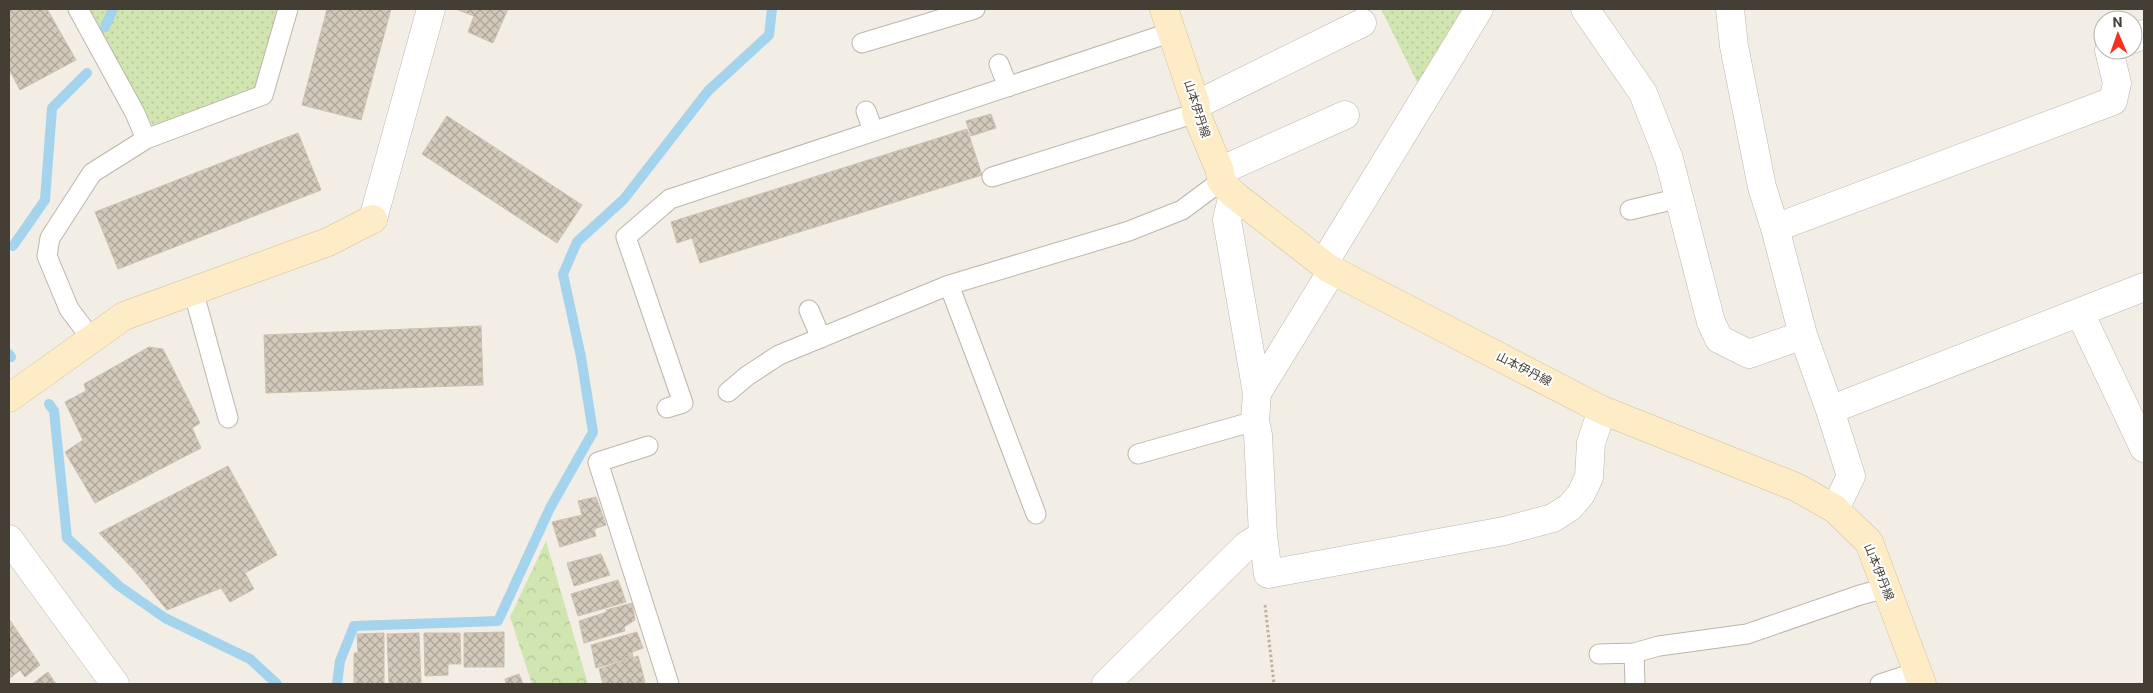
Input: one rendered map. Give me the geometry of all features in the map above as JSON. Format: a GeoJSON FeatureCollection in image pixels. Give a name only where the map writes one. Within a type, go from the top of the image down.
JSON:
{"type":"FeatureCollection","features":[{"type":"Feature","properties":{"kind":"main road","name":"山本伊丹線"},"geometry":{"type":"LineString","coordinates":[[1168,20],[1196,109],[1225,182],[1328,268],[1602,410],[1796,487],[1835,509],[1869,542],[1920,678]]}},
{"type":"Feature","properties":{"kind":"main road"},"geometry":{"type":"LineString","coordinates":[[9,398],[90,338],[124,316],[328,242],[373,219]]}},
{"type":"Feature","properties":{"kind":"street"},"geometry":{"type":"LineString","coordinates":[[373,219],[431,9]]}},
{"type":"Feature","properties":{"kind":"street"},"geometry":{"type":"LineString","coordinates":[[1257,393],[1326,278],[1330,253],[1479,9]]}},
{"type":"Feature","properties":{"kind":"street"},"geometry":{"type":"LineString","coordinates":[[1585,9],[1643,93],[1669,159],[1711,322],[1719,339],[1749,354],[1803,335]]}},
{"type":"Feature","properties":{"kind":"street"},"geometry":{"type":"LineString","coordinates":[[1730,9],[1734,46],[1762,187],[1775,228],[1803,335],[1851,476],[1835,509]]}},
{"type":"Feature","properties":{"kind":"street"},"geometry":{"type":"LineString","coordinates":[[1196,109],[1362,23]]}},
{"type":"Feature","properties":{"kind":"street"},"geometry":{"type":"LineString","coordinates":[[1775,228],[2113,101],[2116,83],[2111,60]]}},
{"type":"Feature","properties":{"kind":"street"},"geometry":{"type":"LineString","coordinates":[[1345,115],[1225,182],[1227,220],[1257,393],[1255,421],[1258,435],[1263,535],[1268,574],[1504,531],[1553,518],[1570,507],[1581,494],[1589,476],[1591,443],[1602,410]]}},
{"type":"Feature","properties":{"kind":"street"},"geometry":{"type":"LineString","coordinates":[[1830,410],[2144,287]]}},
{"type":"Feature","properties":{"kind":"street"},"geometry":{"type":"LineString","coordinates":[[2080,313],[2144,448]]}},
{"type":"Feature","properties":{"kind":"street"},"geometry":{"type":"LineString","coordinates":[[1106,684],[1247,545],[1263,535]]}},
{"type":"Feature","properties":{"kind":"street"},"geometry":{"type":"LineString","coordinates":[[9,539],[115,684]]}},
{"type":"Feature","properties":{"kind":"lane"},"geometry":{"type":"LineString","coordinates":[[78,9],[136,113],[146,138]]}},
{"type":"Feature","properties":{"kind":"lane"},"geometry":{"type":"LineString","coordinates":[[90,338],[68,309],[47,256],[50,238],[92,173],[146,138],[263,95],[288,9]]}},
{"type":"Feature","properties":{"kind":"lane"},"geometry":{"type":"LineString","coordinates":[[862,43],[974,9]]}},
{"type":"Feature","properties":{"kind":"lane"},"geometry":{"type":"LineString","coordinates":[[666,408],[683,403],[626,237],[670,199],[873,130],[1008,87],[1168,20]]}},
{"type":"Feature","properties":{"kind":"lane"},"geometry":{"type":"LineString","coordinates":[[999,64],[1008,87]]}},
{"type":"Feature","properties":{"kind":"lane"},"geometry":{"type":"LineString","coordinates":[[992,176],[1196,109]]}},
{"type":"Feature","properties":{"kind":"lane"},"geometry":{"type":"LineString","coordinates":[[866,111],[873,130]]}},
{"type":"Feature","properties":{"kind":"lane"},"geometry":{"type":"LineString","coordinates":[[728,392],[747,376],[779,355],[949,285],[1129,231],[1182,210],[1225,182]]}},
{"type":"Feature","properties":{"kind":"lane"},"geometry":{"type":"LineString","coordinates":[[1630,210],[1680,198]]}},
{"type":"Feature","properties":{"kind":"lane"},"geometry":{"type":"LineString","coordinates":[[949,285],[1036,514]]}},
{"type":"Feature","properties":{"kind":"lane"},"geometry":{"type":"LineString","coordinates":[[193,290],[228,418]]}},
{"type":"Feature","properties":{"kind":"lane"},"geometry":{"type":"LineString","coordinates":[[809,310],[821,338]]}},
{"type":"Feature","properties":{"kind":"lane"},"geometry":{"type":"LineString","coordinates":[[1138,454],[1255,421]]}},
{"type":"Feature","properties":{"kind":"lane"},"geometry":{"type":"LineString","coordinates":[[648,446],[598,462],[669,684]]}},
{"type":"Feature","properties":{"kind":"lane"},"geometry":{"type":"LineString","coordinates":[[1599,654],[1634,653],[1659,646],[1747,634],[1860,595],[1886,588]]}},
{"type":"Feature","properties":{"kind":"lane"},"geometry":{"type":"LineString","coordinates":[[1634,653],[1635,684]]}},
{"type":"Feature","properties":{"kind":"lane"},"geometry":{"type":"LineString","coordinates":[[1880,684],[1920,678]]}},
{"type":"Feature","properties":{"kind":"path"},"geometry":{"type":"LineString","coordinates":[[1268,574],[1264,586],[1274,684]]}},
{"type":"Feature","properties":{"kind":"green space"},"geometry":{"type":"Polygon","coordinates":[[[87,9],[278,9],[256,105],[161,140],[87,9]]]}},
{"type":"Feature","properties":{"kind":"green space"},"geometry":{"type":"Polygon","coordinates":[[[1381,9],[1476,9],[1421,90],[1381,9]]]}},
{"type":"Feature","properties":{"kind":"green space"},"geometry":{"type":"Polygon","coordinates":[[[546,541],[588,684],[532,684],[510,617],[546,541]]]}},
{"type":"Feature","properties":{"kind":"building"},"geometry":{"type":"Polygon","coordinates":[[[9,9],[47,9],[76,60],[20,90],[9,69],[9,9]]]}},
{"type":"Feature","properties":{"kind":"building"},"geometry":{"type":"Polygon","coordinates":[[[327,9],[391,9],[361,120],[302,105],[327,9]]]}},
{"type":"Feature","properties":{"kind":"building"},"geometry":{"type":"Polygon","coordinates":[[[456,9],[508,9],[493,43],[468,32],[474,16],[456,9]]]}},
{"type":"Feature","properties":{"kind":"building"},"geometry":{"type":"Polygon","coordinates":[[[991,114],[996,128],[971,136],[966,121],[991,114]]]}},
{"type":"Feature","properties":{"kind":"building"},"geometry":{"type":"Polygon","coordinates":[[[447,116],[582,205],[557,243],[422,154],[447,116]]]}},
{"type":"Feature","properties":{"kind":"building"},"geometry":{"type":"Polygon","coordinates":[[[967,129],[982,175],[700,263],[692,238],[677,243],[671,222],[967,129]]]}},
{"type":"Feature","properties":{"kind":"building"},"geometry":{"type":"Polygon","coordinates":[[[298,133],[321,190],[118,269],[95,212],[298,133]]]}},
{"type":"Feature","properties":{"kind":"building"},"geometry":{"type":"Polygon","coordinates":[[[481,326],[483,385],[266,393],[264,335],[481,326]]]}},
{"type":"Feature","properties":{"kind":"building"},"geometry":{"type":"Polygon","coordinates":[[[149,347],[163,349],[200,423],[192,428],[201,448],[95,503],[65,452],[83,440],[65,402],[86,391],[84,384],[149,347]]]}},
{"type":"Feature","properties":{"kind":"building"},"geometry":{"type":"Polygon","coordinates":[[[228,466],[277,555],[245,573],[254,589],[230,602],[221,588],[167,610],[135,571],[99,533],[228,466]]]}},
{"type":"Feature","properties":{"kind":"building"},"geometry":{"type":"Polygon","coordinates":[[[596,497],[606,525],[594,529],[596,536],[560,547],[552,522],[582,515],[578,501],[596,497]]]}},
{"type":"Feature","properties":{"kind":"building"},"geometry":{"type":"Polygon","coordinates":[[[601,554],[610,575],[574,586],[567,563],[601,554]]]}},
{"type":"Feature","properties":{"kind":"building"},"geometry":{"type":"Polygon","coordinates":[[[618,580],[626,602],[578,616],[571,594],[618,580]]]}},
{"type":"Feature","properties":{"kind":"building"},"geometry":{"type":"Polygon","coordinates":[[[632,603],[635,620],[624,627],[625,631],[584,643],[579,621],[607,612],[606,610],[632,603]]]}},
{"type":"Feature","properties":{"kind":"building"},"geometry":{"type":"Polygon","coordinates":[[[9,619],[40,665],[25,677],[20,670],[9,679],[9,619]]]}},
{"type":"Feature","properties":{"kind":"building"},"geometry":{"type":"Polygon","coordinates":[[[504,632],[504,667],[464,667],[464,633],[504,632]]]}},
{"type":"Feature","properties":{"kind":"building"},"geometry":{"type":"Polygon","coordinates":[[[637,632],[643,648],[632,652],[633,657],[596,668],[591,645],[637,632]]]}},
{"type":"Feature","properties":{"kind":"building"},"geometry":{"type":"Polygon","coordinates":[[[384,633],[384,684],[354,684],[354,653],[358,653],[357,634],[384,633]]]}},
{"type":"Feature","properties":{"kind":"building"},"geometry":{"type":"Polygon","coordinates":[[[419,633],[421,683],[389,684],[387,634],[419,633]]]}},
{"type":"Feature","properties":{"kind":"building"},"geometry":{"type":"Polygon","coordinates":[[[424,633],[460,633],[461,664],[448,664],[448,675],[425,676],[424,633]]]}},
{"type":"Feature","properties":{"kind":"building"},"geometry":{"type":"Polygon","coordinates":[[[638,656],[645,682],[637,684],[603,684],[599,669],[638,656]]]}},
{"type":"Feature","properties":{"kind":"building"},"geometry":{"type":"Polygon","coordinates":[[[48,672],[56,684],[32,684],[48,672]]]}},
{"type":"Feature","properties":{"kind":"building"},"geometry":{"type":"Polygon","coordinates":[[[519,674],[523,684],[506,684],[505,679],[519,674]]]}},
{"type":"Feature","properties":{"kind":"waterway"},"geometry":{"type":"LineString","coordinates":[[105,27],[113,9]]}},
{"type":"Feature","properties":{"kind":"waterway"},"geometry":{"type":"LineString","coordinates":[[337,684],[340,661],[354,626],[498,621],[550,508],[593,432],[581,357],[563,274],[577,242],[624,199],[708,91],[769,35],[772,9]]}},
{"type":"Feature","properties":{"kind":"waterway"},"geometry":{"type":"LineString","coordinates":[[13,246],[45,200],[52,108],[87,73]]}},
{"type":"Feature","properties":{"kind":"waterway"},"geometry":{"type":"LineString","coordinates":[[49,404],[54,411],[67,538],[119,586],[165,618],[250,659],[277,684]]}}]}
